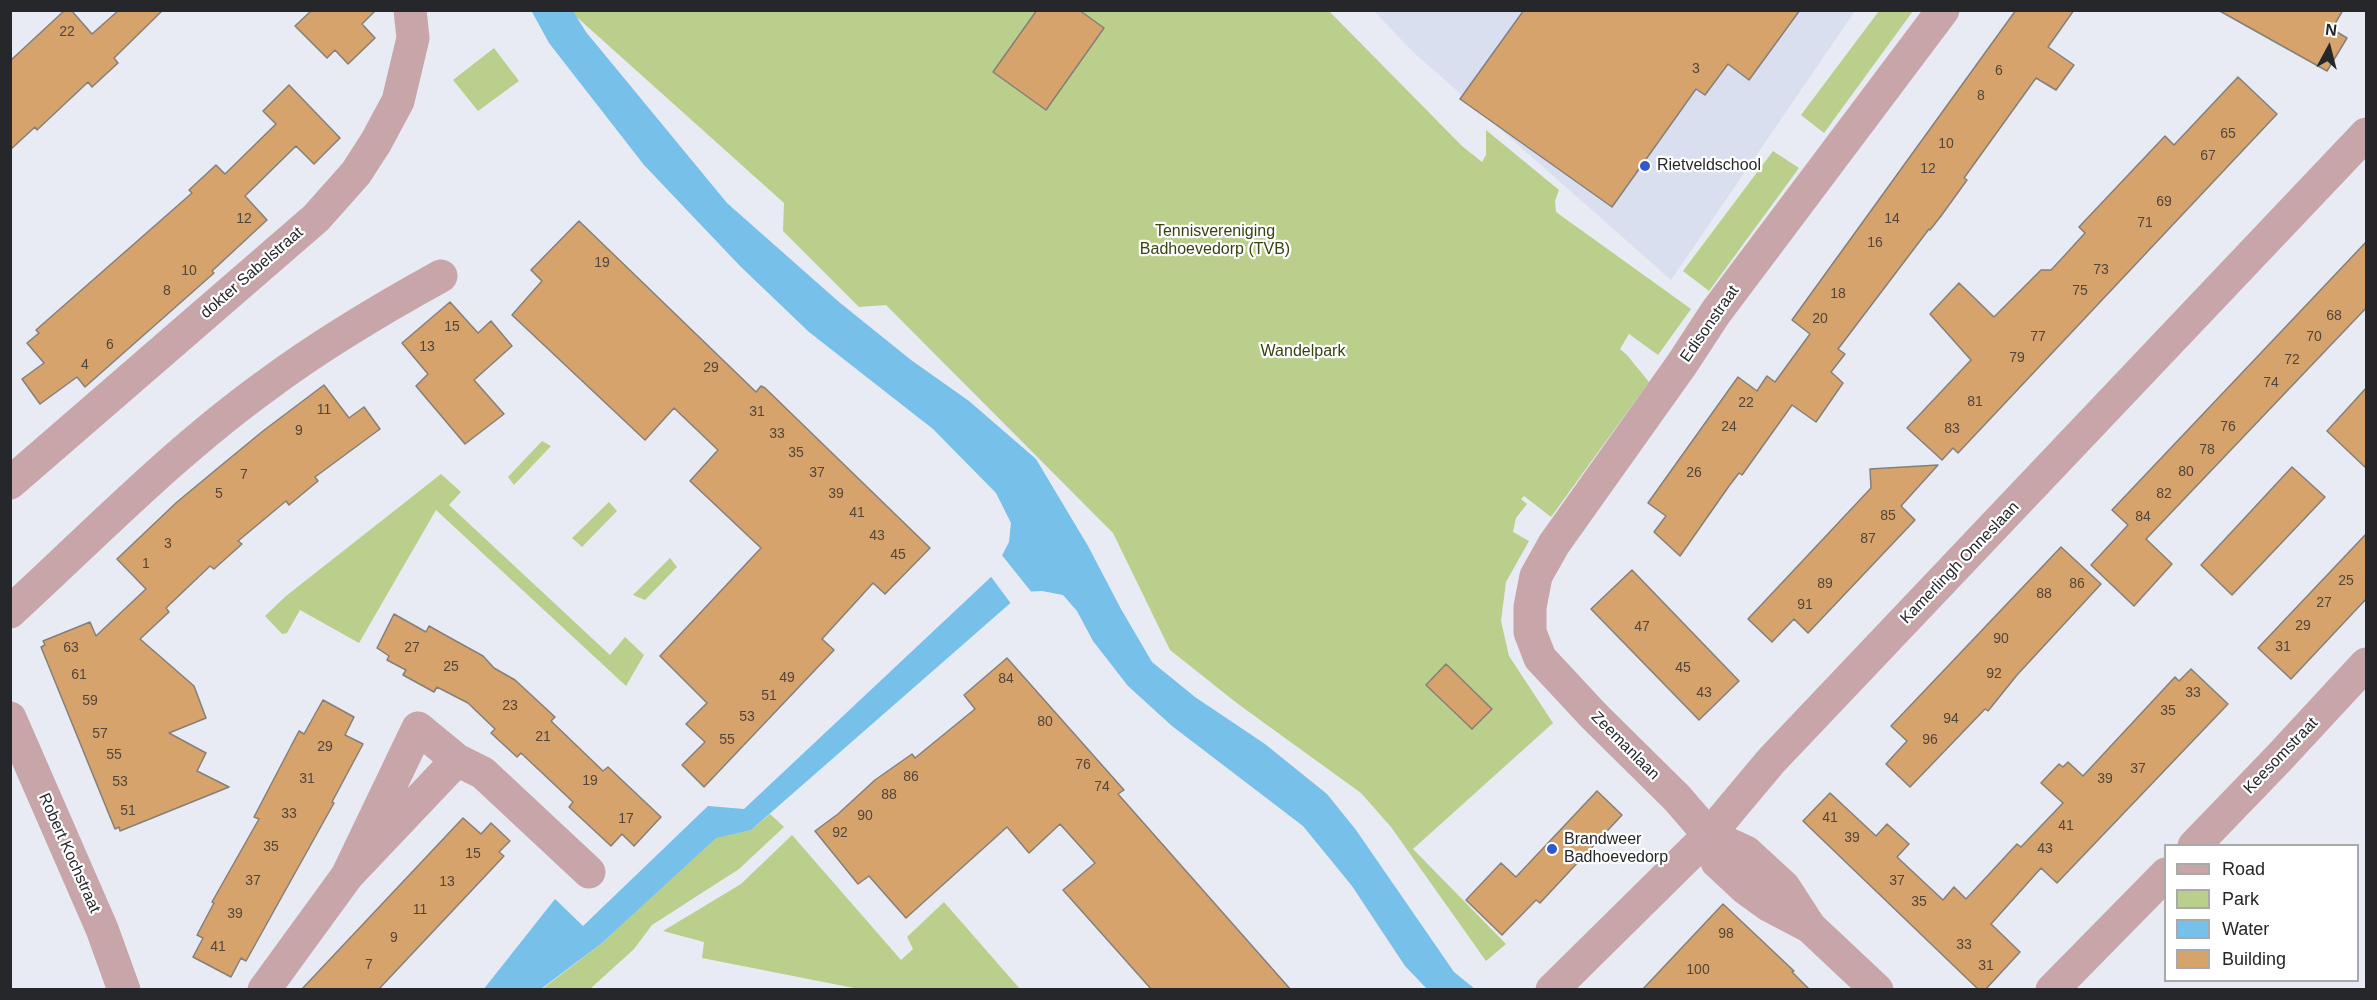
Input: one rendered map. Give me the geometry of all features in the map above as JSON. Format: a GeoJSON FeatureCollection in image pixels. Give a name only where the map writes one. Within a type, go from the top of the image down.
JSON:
{"type":"FeatureCollection","features":[{"type":"Feature","properties":{"kind":"street","name":"dokter Sabelstraat"},"geometry":{"type":"LineString","coordinates":[[10,483],[316,218],[356,172],[376,142],[398,101],[413,38],[410,10]]}},
{"type":"Feature","properties":{"kind":"street","name":"Edisonstraat"},"geometry":{"type":"LineString","coordinates":[[1539,658],[1530,632],[1530,607],[1536,576],[1554,544],[1682,364],[1716,312],[1943,10]]}},
{"type":"Feature","properties":{"kind":"street","name":"Kamerlingh Onneslaan"},"geometry":{"type":"LineString","coordinates":[[1552,990],[1709,835],[1787,744],[2367,134]]}},
{"type":"Feature","properties":{"kind":"street"},"geometry":{"type":"LineString","coordinates":[[10,612],[145,484],[266,385],[369,316],[441,276]]}},
{"type":"Feature","properties":{"kind":"street","name":"Zeemanlaan"},"geometry":{"type":"LineString","coordinates":[[1539,658],[1677,798],[1709,835],[1717,862],[1745,888],[1770,906],[1809,927],[1877,990]]}},
{"type":"Feature","properties":{"kind":"street","name":"Keesomstraat"},"geometry":{"type":"LineString","coordinates":[[2196,844],[2367,664]]}},
{"type":"Feature","properties":{"kind":"street","name":"Robert Kochstraat"},"geometry":{"type":"LineString","coordinates":[[10,718],[102,929],[124,990]]}},
{"type":"Feature","properties":{"kind":"street"},"geometry":{"type":"LineString","coordinates":[[347,876],[418,728],[456,760],[483,773],[589,872]]}},
{"type":"Feature","properties":{"kind":"street"},"geometry":{"type":"LineString","coordinates":[[264,990],[347,876],[456,760]]}},
{"type":"Feature","properties":{"kind":"street"},"geometry":{"type":"LineString","coordinates":[[2052,990],[2164,876]]}},
{"type":"Feature","properties":{"kind":"shaded area","name":"Rietveldschool"},"geometry":{"type":"Polygon","coordinates":[[[1374,11],[1855,11],[1671,280],[1412,51],[1374,11]]]}},
{"type":"Feature","properties":{"kind":"green space","name":"Tennisvereniging Badhoevedorp (TVB)"},"geometry":{"type":"Polygon","coordinates":[[[570,11],[1329,11],[1462,146],[1482,162],[1486,155],[1486,130],[1559,190],[1555,201],[1556,212],[1691,309],[1658,355],[1629,334],[1620,349],[1649,382],[1551,517],[1524,496],[1521,499],[1527,504],[1516,518],[1513,532],[1529,541],[1506,582],[1501,621],[1509,656],[1553,723],[1413,849],[1506,944],[1486,961],[1391,827],[1361,793],[1238,704],[1170,650],[1113,533],[886,305],[859,307],[783,231],[784,203],[570,11]]]}},
{"type":"Feature","properties":{"kind":"green space"},"geometry":{"type":"Polygon","coordinates":[[[1879,11],[1913,11],[1824,133],[1801,115],[1879,11]]]}},
{"type":"Feature","properties":{"kind":"green space"},"geometry":{"type":"Polygon","coordinates":[[[494,48],[519,81],[478,111],[453,80],[494,48]]]}},
{"type":"Feature","properties":{"kind":"green space"},"geometry":{"type":"Polygon","coordinates":[[[1773,151],[1799,168],[1709,291],[1683,271],[1773,151]]]}},
{"type":"Feature","properties":{"kind":"green space"},"geometry":{"type":"Polygon","coordinates":[[[542,441],[551,446],[514,485],[508,477],[542,441]]]}},
{"type":"Feature","properties":{"kind":"green space"},"geometry":{"type":"Polygon","coordinates":[[[441,474],[461,492],[449,505],[610,655],[625,637],[644,655],[626,686],[436,510],[359,643],[300,610],[287,633],[282,634],[265,616],[286,596],[441,474]]]}},
{"type":"Feature","properties":{"kind":"green space"},"geometry":{"type":"Polygon","coordinates":[[[609,502],[617,511],[582,547],[572,538],[609,502]]]}},
{"type":"Feature","properties":{"kind":"green space"},"geometry":{"type":"Polygon","coordinates":[[[670,558],[677,567],[645,600],[633,595],[670,558]]]}},
{"type":"Feature","properties":{"kind":"green space"},"geometry":{"type":"Polygon","coordinates":[[[770,814],[784,827],[739,869],[652,925],[634,949],[590,989],[541,990],[602,943],[716,837],[751,830],[770,814]]]}},
{"type":"Feature","properties":{"kind":"green space"},"geometry":{"type":"Polygon","coordinates":[[[792,835],[901,960],[913,949],[907,937],[944,902],[1020,989],[859,989],[702,958],[704,942],[663,931],[741,884],[792,835]]]}},
{"type":"Feature","properties":{"kind":"water"},"geometry":{"type":"Polygon","coordinates":[[[531,10],[573,11],[586,32],[727,203],[839,302],[911,360],[969,401],[1036,459],[1088,546],[1152,662],[1195,697],[1265,744],[1327,794],[1356,830],[1454,972],[1475,989],[1427,989],[1405,966],[1352,886],[1303,826],[1172,726],[1128,686],[1093,641],[1077,611],[1063,595],[1042,591],[1023,592],[751,830],[716,838],[602,943],[541,989],[483,990],[555,899],[583,926],[708,806],[744,809],[991,577],[1009,542],[1011,523],[996,493],[933,429],[809,332],[740,266],[644,165],[549,43],[531,10]]]}},
{"type":"Feature","properties":{"kind":"pier"},"geometry":{"type":"Polygon","coordinates":[[[1001,554],[1033,594],[1024,595],[1012,605],[989,574],[1001,554]]]}},
{"type":"Feature","properties":{"kind":"building"},"geometry":{"type":"Polygon","coordinates":[[[65,10],[71,10],[92,34],[119,10],[163,10],[114,58],[118,63],[92,87],[88,82],[37,130],[35,127],[10,150],[10,61],[65,10]]]}},
{"type":"Feature","properties":{"kind":"building"},"geometry":{"type":"Polygon","coordinates":[[[312,10],[376,10],[362,24],[375,38],[348,64],[335,50],[327,58],[295,26],[312,10]]]}},
{"type":"Feature","properties":{"kind":"building"},"geometry":{"type":"Polygon","coordinates":[[[1037,10],[1079,10],[1104,28],[1046,110],[993,72],[1037,10]]]}},
{"type":"Feature","properties":{"kind":"building"},"geometry":{"type":"Polygon","coordinates":[[[1524,10],[1800,10],[1749,80],[1728,64],[1705,95],[1696,89],[1612,207],[1460,99],[1524,10]]]}},
{"type":"Feature","properties":{"kind":"building"},"geometry":{"type":"Polygon","coordinates":[[[2016,10],[2074,10],[2048,47],[2074,65],[2056,90],[2036,78],[1964,178],[1967,180],[1941,216],[1838,349],[1845,354],[1831,372],[1843,383],[1816,422],[1792,405],[1742,475],[1739,473],[1729,486],[1680,556],[1654,532],[1666,516],[1648,503],[1738,377],[1757,391],[1767,376],[1775,382],[1810,334],[1792,320],[2016,10]]]}},
{"type":"Feature","properties":{"kind":"building"},"geometry":{"type":"Polygon","coordinates":[[[2218,10],[2343,10],[2332,29],[2347,38],[2327,71],[2218,10]]]}},
{"type":"Feature","properties":{"kind":"building"},"geometry":{"type":"Polygon","coordinates":[[[2238,77],[2277,114],[1958,453],[1953,448],[1942,460],[1907,428],[1971,360],[1930,314],[1959,283],[1994,317],[2041,270],[2051,270],[2085,233],[2079,227],[2165,136],[2174,145],[2238,77]]]}},
{"type":"Feature","properties":{"kind":"building"},"geometry":{"type":"Polygon","coordinates":[[[289,85],[340,138],[314,164],[296,146],[245,196],[267,220],[212,271],[214,273],[85,387],[77,377],[40,404],[22,379],[44,363],[27,343],[39,333],[36,330],[192,193],[189,190],[216,165],[225,174],[276,124],[263,111],[289,85]]]}},
{"type":"Feature","properties":{"kind":"building"},"geometry":{"type":"Polygon","coordinates":[[[579,221],[756,392],[761,386],[765,388],[930,548],[885,594],[873,583],[822,639],[834,650],[704,787],[682,765],[705,742],[686,724],[707,703],[660,656],[761,548],[690,481],[718,450],[674,408],[645,440],[512,315],[542,281],[531,270],[579,221]]]}},
{"type":"Feature","properties":{"kind":"building"},"geometry":{"type":"Polygon","coordinates":[[[2367,241],[2367,307],[2146,539],[2172,564],[2134,606],[2091,565],[2128,525],[2112,510],[2367,241]]]}},
{"type":"Feature","properties":{"kind":"building"},"geometry":{"type":"Polygon","coordinates":[[[450,302],[478,333],[491,321],[512,346],[474,380],[504,414],[465,444],[416,386],[428,374],[402,343],[450,302]]]}},
{"type":"Feature","properties":{"kind":"building"},"geometry":{"type":"Polygon","coordinates":[[[324,385],[349,418],[364,407],[380,429],[315,477],[318,481],[289,505],[286,501],[238,541],[242,544],[214,569],[210,566],[166,608],[169,612],[140,639],[194,686],[206,718],[169,733],[206,753],[197,771],[229,787],[120,831],[119,827],[115,829],[41,647],[45,645],[43,641],[90,622],[96,636],[146,589],[117,559],[177,502],[263,431],[324,385]]]}},
{"type":"Feature","properties":{"kind":"building"},"geometry":{"type":"Polygon","coordinates":[[[2367,387],[2367,469],[2327,431],[2367,387]]]}},
{"type":"Feature","properties":{"kind":"building"},"geometry":{"type":"Polygon","coordinates":[[[1938,465],[1901,506],[1915,520],[1808,633],[1794,619],[1772,642],[1748,619],[1871,488],[1870,469],[1938,465]]]}},
{"type":"Feature","properties":{"kind":"building"},"geometry":{"type":"Polygon","coordinates":[[[2292,467],[2325,497],[2232,595],[2201,565],[2292,467]]]}},
{"type":"Feature","properties":{"kind":"building"},"geometry":{"type":"Polygon","coordinates":[[[2367,533],[2367,598],[2291,679],[2258,648],[2367,533]]]}},
{"type":"Feature","properties":{"kind":"building"},"geometry":{"type":"Polygon","coordinates":[[[2061,547],[2101,584],[2017,675],[1988,711],[1985,709],[1910,787],[1886,764],[1907,741],[1891,726],[2061,547]]]}},
{"type":"Feature","properties":{"kind":"building"},"geometry":{"type":"Polygon","coordinates":[[[1632,570],[1739,681],[1699,720],[1591,609],[1632,570]]]}},
{"type":"Feature","properties":{"kind":"building"},"geometry":{"type":"Polygon","coordinates":[[[394,614],[426,632],[429,626],[483,656],[494,668],[515,680],[555,717],[551,721],[603,771],[608,767],[661,817],[634,846],[622,834],[611,846],[569,807],[573,802],[521,753],[517,757],[491,733],[495,729],[468,703],[437,687],[434,692],[403,675],[406,670],[387,660],[389,656],[377,648],[394,614]]]}},
{"type":"Feature","properties":{"kind":"building"},"geometry":{"type":"Polygon","coordinates":[[[1007,658],[1124,790],[1118,794],[1291,990],[1152,990],[1063,890],[1095,863],[1060,824],[1029,853],[1007,827],[906,918],[869,876],[858,884],[815,831],[838,814],[875,780],[912,754],[915,758],[975,709],[964,695],[1007,658]]]}},
{"type":"Feature","properties":{"kind":"building"},"geometry":{"type":"Polygon","coordinates":[[[1446,664],[1492,709],[1472,729],[1426,685],[1446,664]]]}},
{"type":"Feature","properties":{"kind":"building"},"geometry":{"type":"Polygon","coordinates":[[[2191,669],[2228,704],[2057,883],[2041,868],[1991,924],[2020,952],[1985,990],[1979,990],[1803,821],[1830,793],[1876,836],[1887,824],[1909,844],[1897,857],[1943,900],[1954,887],[1966,899],[2017,844],[2021,847],[2063,803],[2041,783],[2059,764],[2063,767],[2068,762],[2083,776],[2175,677],[2179,681],[2191,669]]]}},
{"type":"Feature","properties":{"kind":"building"},"geometry":{"type":"Polygon","coordinates":[[[323,700],[354,717],[345,735],[363,744],[332,802],[334,803],[246,961],[241,958],[231,977],[193,957],[203,938],[197,935],[214,903],[212,902],[259,819],[254,817],[299,731],[304,734],[323,700]]]}},
{"type":"Feature","properties":{"kind":"building"},"geometry":{"type":"Polygon","coordinates":[[[1597,791],[1622,815],[1540,903],[1536,900],[1502,935],[1466,900],[1501,863],[1516,877],[1597,791]]]}},
{"type":"Feature","properties":{"kind":"building"},"geometry":{"type":"Polygon","coordinates":[[[463,818],[481,834],[491,823],[510,841],[499,852],[504,856],[378,990],[301,990],[463,818]]]}},
{"type":"Feature","properties":{"kind":"building"},"geometry":{"type":"Polygon","coordinates":[[[1723,904],[1794,971],[1792,972],[1810,990],[1642,990],[1723,904]]]}},
{"type":"Feature","properties":{"kind":"place","name":"Rietveldschool"},"geometry":{"type":"Point","coordinates":[1645,166]}},
{"type":"Feature","properties":{"kind":"place","name":"Brandweer Badhoevedorp"},"geometry":{"type":"Point","coordinates":[1552,849]}},
{"type":"Feature","properties":{"kind":"park label","name":"Wandelpark"},"geometry":{"type":"Point","coordinates":[1303,352]}}]}
